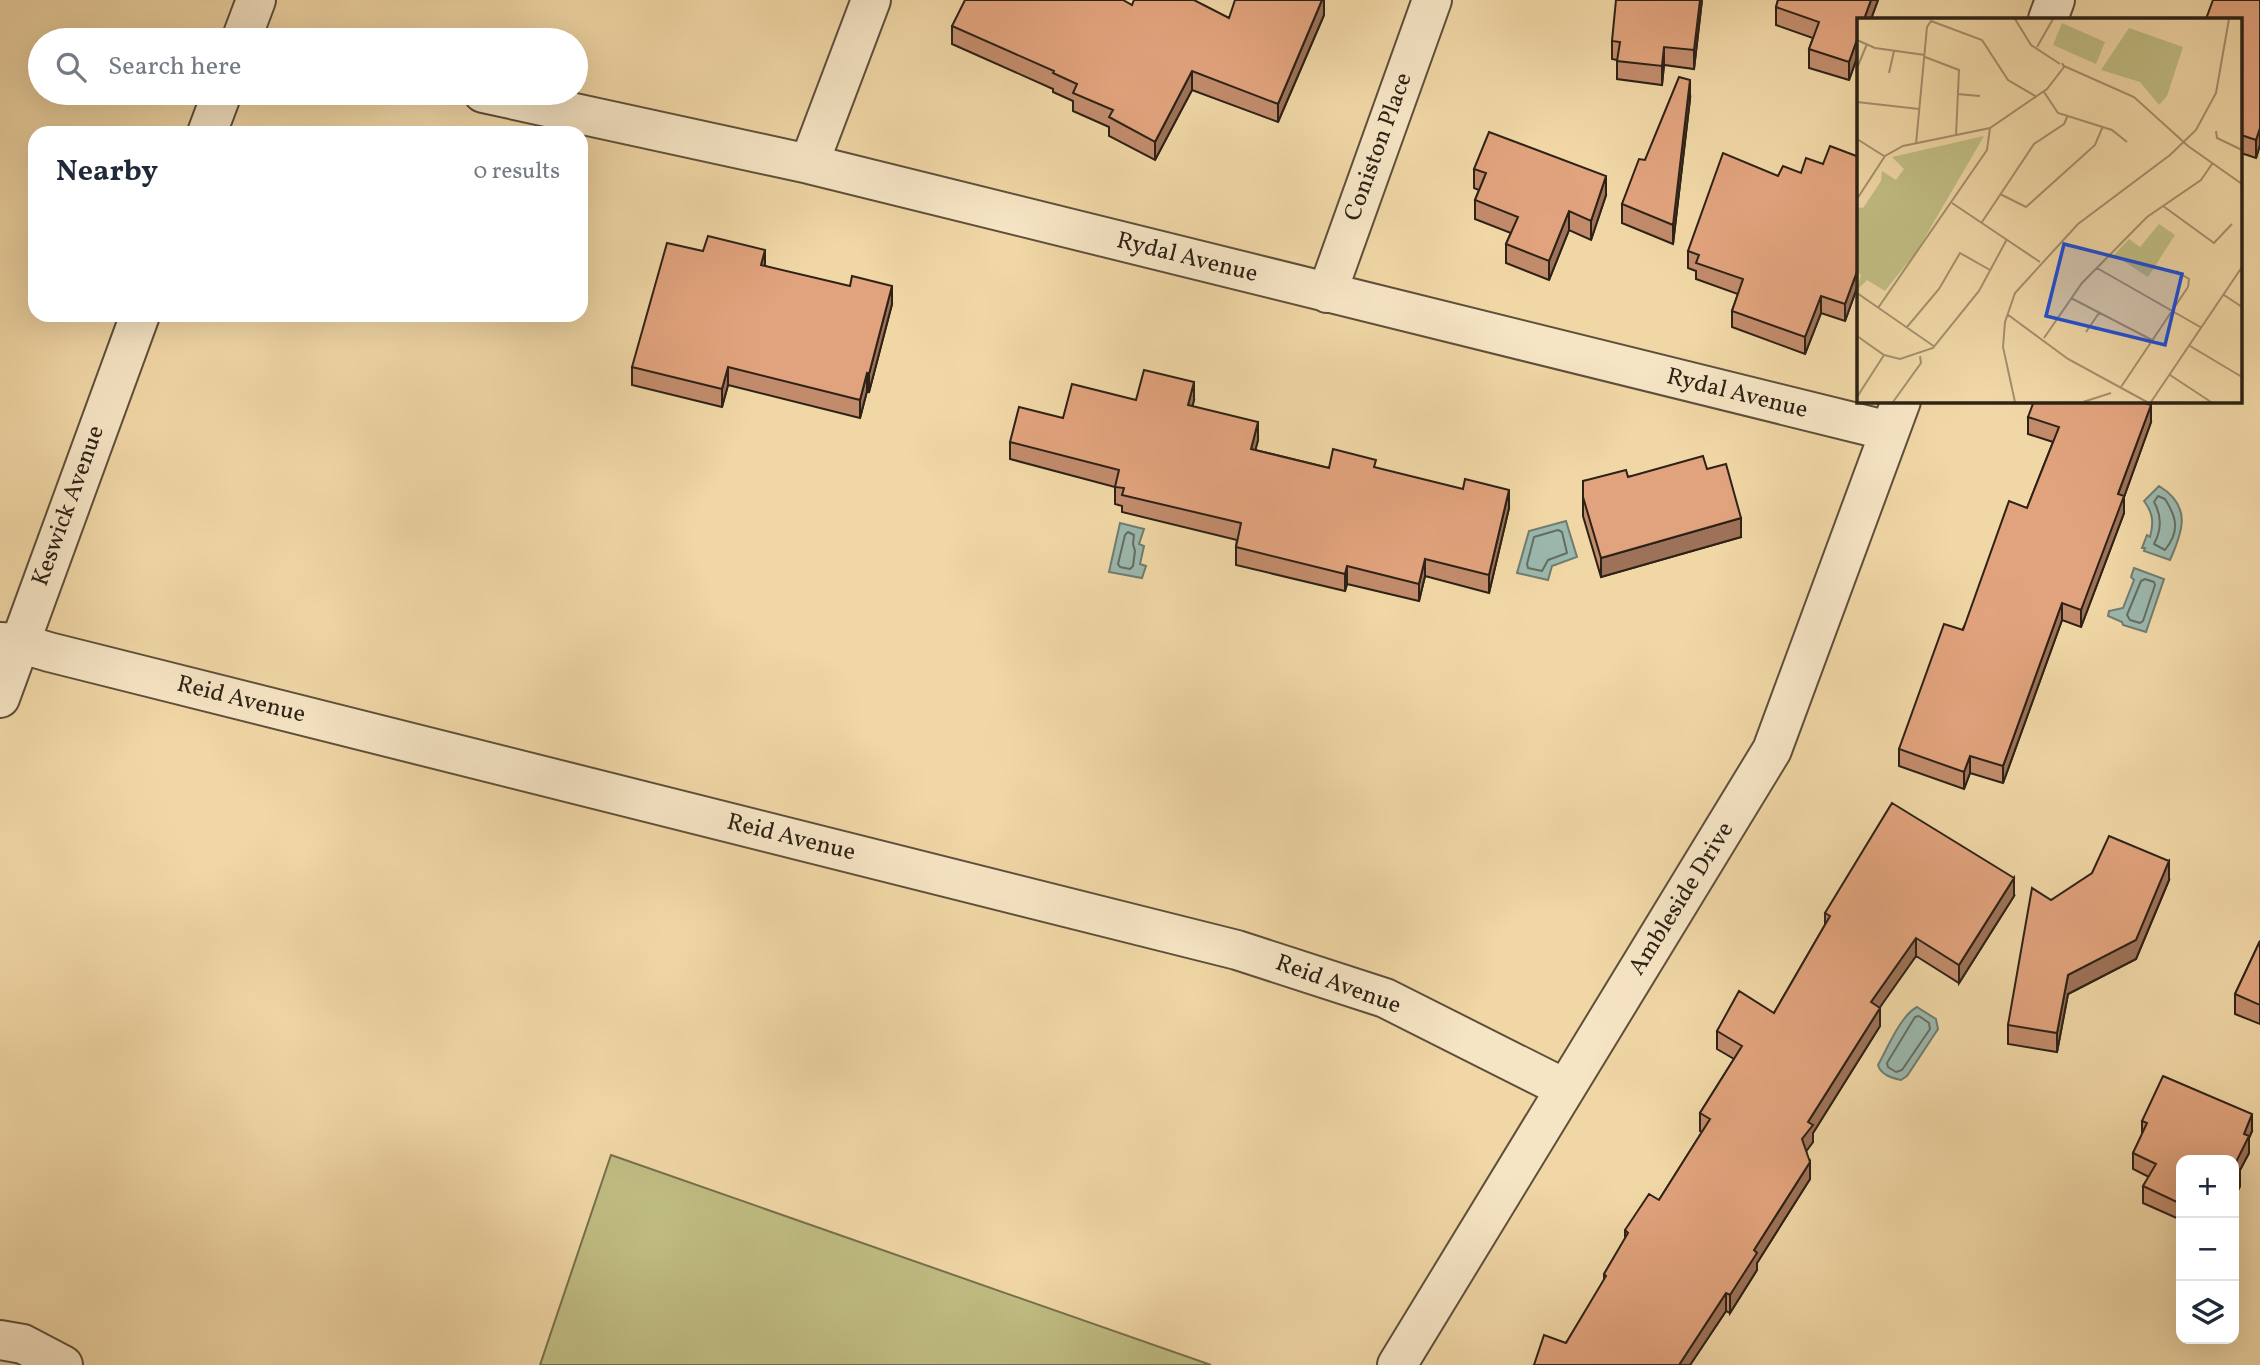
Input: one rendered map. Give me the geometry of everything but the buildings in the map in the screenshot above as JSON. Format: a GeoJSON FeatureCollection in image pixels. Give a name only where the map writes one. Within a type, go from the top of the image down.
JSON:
{"type":"FeatureCollection","features":[{"type":"Feature","properties":{"kind":"street"},"geometry":{"type":"LineString","coordinates":[[246,28],[256,0]]}},
{"type":"Feature","properties":{"kind":"street"},"geometry":{"type":"LineString","coordinates":[[808,164],[871,0]]}},
{"type":"Feature","properties":{"kind":"street","name":"Coniston Place"},"geometry":{"type":"LineString","coordinates":[[1327,293],[1432,0]]}},
{"type":"Feature","properties":{"kind":"street"},"geometry":{"type":"LineString","coordinates":[[2048,18],[2055,0]]}},
{"type":"Feature","properties":{"kind":"street"},"geometry":{"type":"LineString","coordinates":[[210,126],[218,105]]}},
{"type":"Feature","properties":{"kind":"street","name":"Rydal Avenue"},"geometry":{"type":"LineString","coordinates":[[538,105],[808,164],[1327,293],[1895,416]]}},
{"type":"Feature","properties":{"kind":"street","name":"Keswick Avenue"},"geometry":{"type":"LineString","coordinates":[[0,698],[9,642],[137,322]]}},
{"type":"Feature","properties":{"kind":"street","name":"Ambleside Drive"},"geometry":{"type":"LineString","coordinates":[[1397,1365],[1772,750],[1895,416]]}},
{"type":"Feature","properties":{"kind":"street","name":"Reid Avenue"},"geometry":{"type":"LineString","coordinates":[[9,642],[1237,950],[1385,998],[1564,1088]]}},
{"type":"Feature","properties":{"kind":"street"},"geometry":{"type":"LineString","coordinates":[[0,1340],[23,1344],[63,1365]]}},
{"type":"Feature","properties":{"kind":"shaded area"},"geometry":{"type":"Polygon","coordinates":[[[611,1155],[1211,1365],[540,1365],[611,1155]]]}},
{"type":"Feature","properties":{"kind":"water"},"geometry":{"type":"Polygon","coordinates":[[[2159,486],[2176,502],[2182,520],[2170,560],[2142,548],[2147,535],[2150,537],[2152,522],[2144,501],[2159,486]]]}},
{"type":"Feature","properties":{"kind":"water"},"geometry":{"type":"Polygon","coordinates":[[[1566,521],[1577,557],[1552,566],[1548,580],[1517,573],[1529,531],[1566,521]]]}},
{"type":"Feature","properties":{"kind":"water"},"geometry":{"type":"Polygon","coordinates":[[[1120,523],[1144,529],[1139,544],[1144,546],[1140,564],[1146,566],[1142,578],[1109,572],[1120,523]]]}},
{"type":"Feature","properties":{"kind":"water"},"geometry":{"type":"Polygon","coordinates":[[[2134,568],[2164,579],[2146,632],[2123,625],[2108,616],[2109,611],[2123,608],[2134,580],[2131,577],[2134,568]]]}},
{"type":"Feature","properties":{"kind":"water"},"geometry":{"type":"Polygon","coordinates":[[[1917,1007],[1936,1019],[1938,1029],[1907,1076],[1901,1080],[1884,1074],[1878,1065],[1905,1017],[1917,1007]]]}}]}
